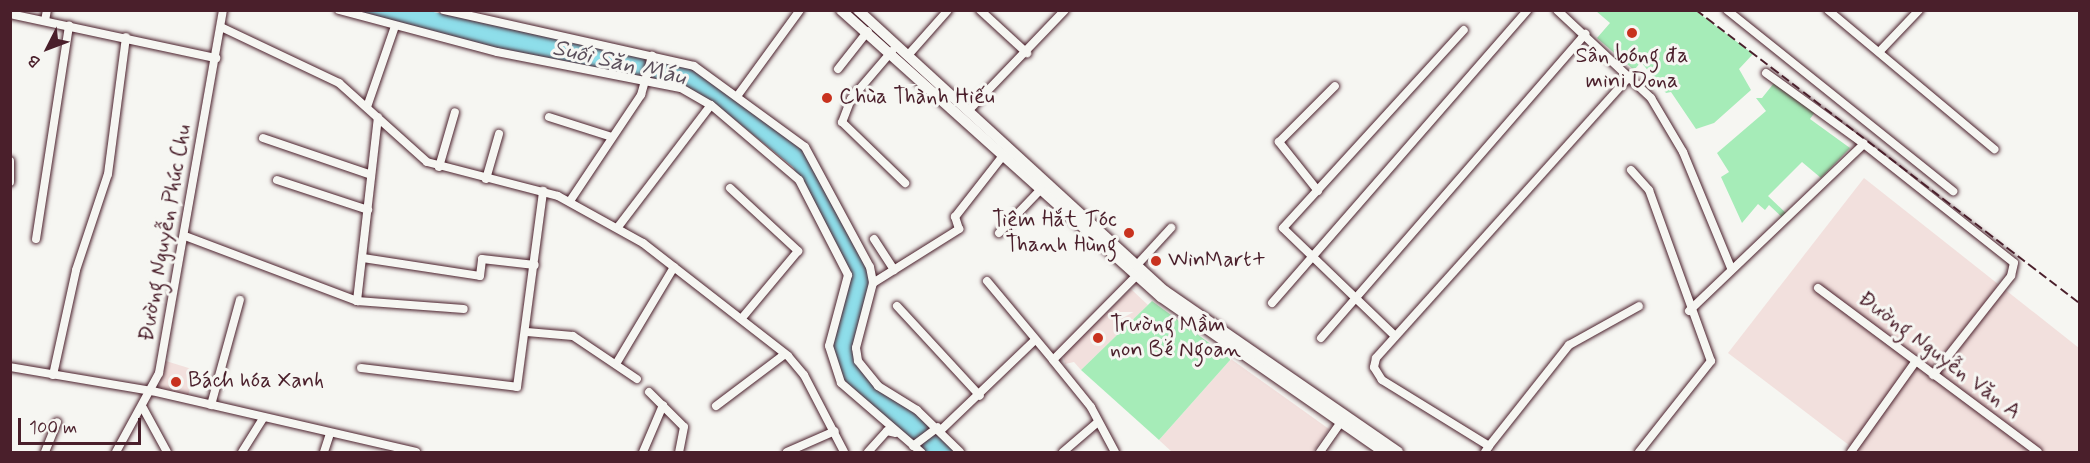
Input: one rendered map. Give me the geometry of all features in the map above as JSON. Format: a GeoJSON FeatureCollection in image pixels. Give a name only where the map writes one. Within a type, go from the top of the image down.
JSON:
{"type":"FeatureCollection","features":[{"type":"Feature","properties":{"kind":"main road"},"geometry":{"type":"LineString","coordinates":[[841,10],[892,51],[1136,271],[1340,423],[1384,453]]}},
{"type":"Feature","properties":{"kind":"main road"},"geometry":{"type":"LineString","coordinates":[[858,11],[910,53],[970,109],[1136,271],[1398,453]]}},
{"type":"Feature","properties":{"kind":"street"},"geometry":{"type":"LineString","coordinates":[[45,21],[47,10]]}},
{"type":"Feature","properties":{"kind":"street","name":"Đường Nguyễn Phúc Chu"},"geometry":{"type":"LineString","coordinates":[[116,453],[152,391],[185,236],[223,10]]}},
{"type":"Feature","properties":{"kind":"street"},"geometry":{"type":"LineString","coordinates":[[339,10],[395,26],[645,83],[681,88],[711,105],[799,180],[848,275],[829,346],[841,383],[919,450]]}},
{"type":"Feature","properties":{"kind":"street"},"geometry":{"type":"LineString","coordinates":[[444,10],[694,66],[738,95],[816,161],[873,283],[856,348],[858,361],[878,386],[939,429],[960,453]]}},
{"type":"Feature","properties":{"kind":"street"},"geometry":{"type":"LineString","coordinates":[[738,95],[800,10]]}},
{"type":"Feature","properties":{"kind":"street"},"geometry":{"type":"LineString","coordinates":[[910,53],[948,10]]}},
{"type":"Feature","properties":{"kind":"street"},"geometry":{"type":"LineString","coordinates":[[981,10],[1027,53]]}},
{"type":"Feature","properties":{"kind":"street"},"geometry":{"type":"LineString","coordinates":[[1272,303],[1528,10]]}},
{"type":"Feature","properties":{"kind":"street"},"geometry":{"type":"LineString","coordinates":[[1557,10],[1651,98],[1683,152],[1731,268]]}},
{"type":"Feature","properties":{"kind":"street"},"geometry":{"type":"LineString","coordinates":[[1727,10],[1953,191]]}},
{"type":"Feature","properties":{"kind":"street"},"geometry":{"type":"LineString","coordinates":[[1828,10],[1880,51],[1994,149]]}},
{"type":"Feature","properties":{"kind":"street"},"geometry":{"type":"LineString","coordinates":[[1880,51],[1918,10]]}},
{"type":"Feature","properties":{"kind":"street"},"geometry":{"type":"LineString","coordinates":[[970,109],[1027,53],[1063,11]]}},
{"type":"Feature","properties":{"kind":"street"},"geometry":{"type":"LineString","coordinates":[[10,14],[216,58]]}},
{"type":"Feature","properties":{"kind":"street"},"geometry":{"type":"LineString","coordinates":[[36,239],[69,26]]}},
{"type":"Feature","properties":{"kind":"street"},"geometry":{"type":"LineString","coordinates":[[367,107],[395,26]]}},
{"type":"Feature","properties":{"kind":"street"},"geometry":{"type":"LineString","coordinates":[[221,27],[324,74],[367,107],[421,158],[439,167],[543,191],[570,201],[618,227],[675,267],[785,354],[835,431],[844,453]]}},
{"type":"Feature","properties":{"kind":"street"},"geometry":{"type":"LineString","coordinates":[[838,69],[868,30]]}},
{"type":"Feature","properties":{"kind":"street"},"geometry":{"type":"LineString","coordinates":[[1394,335],[1283,228],[1464,30]]}},
{"type":"Feature","properties":{"kind":"street"},"geometry":{"type":"LineString","coordinates":[[1321,338],[1585,34]]}},
{"type":"Feature","properties":{"kind":"street"},"geometry":{"type":"LineString","coordinates":[[53,375],[76,270],[108,174],[126,37]]}},
{"type":"Feature","properties":{"kind":"street"},"geometry":{"type":"LineString","coordinates":[[892,51],[851,99],[842,122],[905,183]]}},
{"type":"Feature","properties":{"kind":"street"},"geometry":{"type":"LineString","coordinates":[[570,201],[645,83],[651,56]]}},
{"type":"Feature","properties":{"kind":"street"},"geometry":{"type":"LineString","coordinates":[[1766,73],[1864,144],[2014,263],[2011,276],[1933,375]]}},
{"type":"Feature","properties":{"kind":"street"},"geometry":{"type":"LineString","coordinates":[[1630,76],[1394,335],[1374,367],[1382,380],[1487,449],[1569,345],[1639,306]]}},
{"type":"Feature","properties":{"kind":"street"},"geometry":{"type":"LineString","coordinates":[[1318,191],[1279,142],[1335,86]]}},
{"type":"Feature","properties":{"kind":"street"},"geometry":{"type":"LineString","coordinates":[[618,227],[711,105]]}},
{"type":"Feature","properties":{"kind":"street"},"geometry":{"type":"LineString","coordinates":[[439,167],[455,112]]}},
{"type":"Feature","properties":{"kind":"street"},"geometry":{"type":"LineString","coordinates":[[357,301],[368,210],[369,174],[378,117]]}},
{"type":"Feature","properties":{"kind":"street"},"geometry":{"type":"LineString","coordinates":[[549,117],[612,138]]}},
{"type":"Feature","properties":{"kind":"street"},"geometry":{"type":"LineString","coordinates":[[486,179],[499,134]]}},
{"type":"Feature","properties":{"kind":"street"},"geometry":{"type":"LineString","coordinates":[[263,138],[369,174]]}},
{"type":"Feature","properties":{"kind":"street"},"geometry":{"type":"LineString","coordinates":[[1689,311],[1731,268],[1782,226],[1864,144]]}},
{"type":"Feature","properties":{"kind":"street"},"geometry":{"type":"LineString","coordinates":[[873,283],[959,229],[955,217],[1005,153]]}},
{"type":"Feature","properties":{"kind":"street"},"geometry":{"type":"LineString","coordinates":[[10,161],[10,182]]}},
{"type":"Feature","properties":{"kind":"street"},"geometry":{"type":"LineString","coordinates":[[1631,170],[1649,190],[1689,311],[1710,366],[1639,453]]}},
{"type":"Feature","properties":{"kind":"street"},"geometry":{"type":"LineString","coordinates":[[277,180],[368,210]]}},
{"type":"Feature","properties":{"kind":"street"},"geometry":{"type":"LineString","coordinates":[[730,188],[798,251],[742,318]]}},
{"type":"Feature","properties":{"kind":"street"},"geometry":{"type":"LineString","coordinates":[[999,233],[1042,188]]}},
{"type":"Feature","properties":{"kind":"street"},"geometry":{"type":"LineString","coordinates":[[361,368],[517,387],[527,332],[543,191]]}},
{"type":"Feature","properties":{"kind":"street"},"geometry":{"type":"LineString","coordinates":[[1053,360],[1136,271],[1172,228]]}},
{"type":"Feature","properties":{"kind":"street"},"geometry":{"type":"LineString","coordinates":[[185,236],[357,301],[464,309]]}},
{"type":"Feature","properties":{"kind":"street"},"geometry":{"type":"LineString","coordinates":[[874,239],[894,270]]}},
{"type":"Feature","properties":{"kind":"street"},"geometry":{"type":"LineString","coordinates":[[363,258],[480,276],[482,259],[535,265]]}},
{"type":"Feature","properties":{"kind":"street"},"geometry":{"type":"LineString","coordinates":[[616,364],[675,267]]}},
{"type":"Feature","properties":{"kind":"street"},"geometry":{"type":"LineString","coordinates":[[987,281],[1053,360],[1098,422],[1114,453]]}},
{"type":"Feature","properties":{"kind":"street","name":"Đường Nguyễn Văn A"},"geometry":{"type":"LineString","coordinates":[[1818,288],[2038,453]]}},
{"type":"Feature","properties":{"kind":"street"},"geometry":{"type":"LineString","coordinates":[[211,405],[240,300]]}},
{"type":"Feature","properties":{"kind":"street"},"geometry":{"type":"LineString","coordinates":[[897,306],[980,396]]}},
{"type":"Feature","properties":{"kind":"street"},"geometry":{"type":"LineString","coordinates":[[527,332],[573,336],[637,379]]}},
{"type":"Feature","properties":{"kind":"street"},"geometry":{"type":"LineString","coordinates":[[919,450],[939,429],[980,396],[1035,340]]}},
{"type":"Feature","properties":{"kind":"street"},"geometry":{"type":"LineString","coordinates":[[716,406],[785,354]]}},
{"type":"Feature","properties":{"kind":"street"},"geometry":{"type":"LineString","coordinates":[[1851,453],[1916,361]]}},
{"type":"Feature","properties":{"kind":"street"},"geometry":{"type":"LineString","coordinates":[[10,367],[152,391],[416,453]]}},
{"type":"Feature","properties":{"kind":"street"},"geometry":{"type":"LineString","coordinates":[[649,392],[684,427],[680,453]]}},
{"type":"Feature","properties":{"kind":"street"},"geometry":{"type":"LineString","coordinates":[[643,453],[663,405]]}},
{"type":"Feature","properties":{"kind":"street"},"geometry":{"type":"LineString","coordinates":[[143,408],[167,453]]}},
{"type":"Feature","properties":{"kind":"street"},"geometry":{"type":"LineString","coordinates":[[242,453],[262,418]]}},
{"type":"Feature","properties":{"kind":"street"},"geometry":{"type":"LineString","coordinates":[[45,453],[57,422]]}},
{"type":"Feature","properties":{"kind":"street"},"geometry":{"type":"LineString","coordinates":[[1063,453],[1098,422]]}},
{"type":"Feature","properties":{"kind":"street"},"geometry":{"type":"LineString","coordinates":[[1320,453],[1340,423]]}},
{"type":"Feature","properties":{"kind":"street"},"geometry":{"type":"LineString","coordinates":[[868,453],[889,430],[919,450]]}},
{"type":"Feature","properties":{"kind":"street"},"geometry":{"type":"LineString","coordinates":[[787,453],[835,431]]}},
{"type":"Feature","properties":{"kind":"street"},"geometry":{"type":"LineString","coordinates":[[324,453],[330,433]]}},
{"type":"Feature","properties":{"kind":"shaded area"},"geometry":{"type":"Polygon","coordinates":[[[1864,178],[2079,348],[2079,452],[1858,452],[1728,353],[1864,178]]]}},
{"type":"Feature","properties":{"kind":"shaded area","name":"Trường Mầm non Bé Ngoan"},"geometry":{"type":"Polygon","coordinates":[[[1131,289],[1148,305],[1081,370],[1074,362],[1065,364],[1063,354],[1131,289]]]}},
{"type":"Feature","properties":{"kind":"shaded area"},"geometry":{"type":"Polygon","coordinates":[[[1231,359],[1329,429],[1313,452],[1172,452],[1159,440],[1231,359]]]}},
{"type":"Feature","properties":{"kind":"shaded area","name":"Bách hóa Xanh"},"geometry":{"type":"Polygon","coordinates":[[[166,361],[195,370],[188,396],[158,389],[166,361]]]}},
{"type":"Feature","properties":{"kind":"green space"},"geometry":{"type":"Polygon","coordinates":[[[1596,11],[1696,11],[1753,54],[1739,69],[1751,90],[1714,123],[1696,129],[1671,92],[1666,93],[1641,62],[1634,70],[1597,38],[1610,23],[1596,11]]]}},
{"type":"Feature","properties":{"kind":"green space"},"geometry":{"type":"Polygon","coordinates":[[[1774,83],[1815,112],[1810,119],[1850,148],[1821,178],[1802,162],[1768,196],[1788,215],[1784,219],[1769,205],[1765,210],[1758,204],[1742,223],[1721,177],[1729,172],[1717,153],[1766,111],[1756,98],[1762,98],[1774,83]]]}},
{"type":"Feature","properties":{"kind":"green space"},"geometry":{"type":"Polygon","coordinates":[[[1152,301],[1231,359],[1159,440],[1081,370],[1152,301]]]}},
{"type":"Feature","properties":{"kind":"water","name":"Suối Săn Máu"},"geometry":{"type":"Polygon","coordinates":[[[349,11],[429,11],[693,68],[803,149],[867,268],[870,283],[855,362],[876,388],[915,412],[956,452],[926,452],[843,381],[833,346],[851,275],[793,167],[713,102],[681,85],[496,49],[349,11]]]}},
{"type":"Feature","properties":{"kind":"railway"},"geometry":{"type":"LineString","coordinates":[[1696,10],[2080,304]]}},
{"type":"Feature","properties":{"kind":"place","name":"Sân bóng đa mini Dona"},"geometry":{"type":"Point","coordinates":[1632,33]}},
{"type":"Feature","properties":{"kind":"place","name":"Chùa Thành Hiếu"},"geometry":{"type":"Point","coordinates":[827,98]}},
{"type":"Feature","properties":{"kind":"place","name":"Tiệm Hắt Tóc Thanh Hùng"},"geometry":{"type":"Point","coordinates":[1129,233]}},
{"type":"Feature","properties":{"kind":"place","name":"WinMart+"},"geometry":{"type":"Point","coordinates":[1156,261]}},
{"type":"Feature","properties":{"kind":"place","name":"Trường Mầm non Bé Ngoan"},"geometry":{"type":"Point","coordinates":[1098,338]}},
{"type":"Feature","properties":{"kind":"place","name":"Bách hóa Xanh"},"geometry":{"type":"Point","coordinates":[176,382]}}]}
